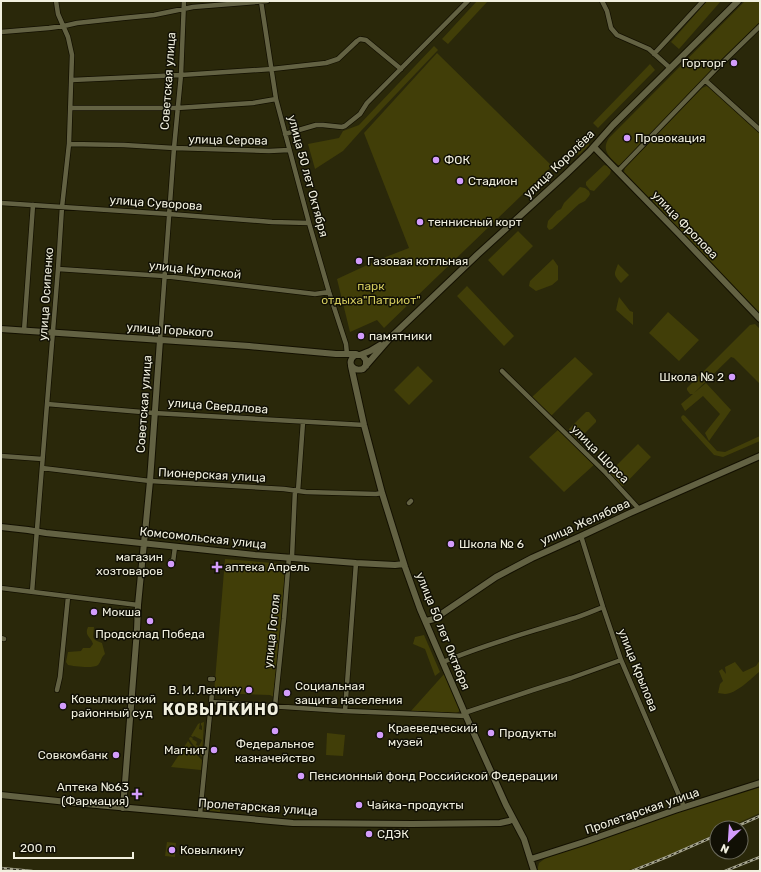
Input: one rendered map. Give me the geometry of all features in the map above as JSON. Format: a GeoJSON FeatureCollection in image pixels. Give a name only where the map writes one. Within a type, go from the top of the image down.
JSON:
{"type":"FeatureCollection","features":[{"type":"Feature","properties":{"kind":"street","name":"улица Осипенко"},"geometry":{"type":"LineString","coordinates":[[32,592],[62,207],[70,144],[72,55],[68,37],[58,14],[56,1]]}},
{"type":"Feature","properties":{"kind":"street","name":"Советская улица"},"geometry":{"type":"LineString","coordinates":[[123,808],[138,605],[150,481],[177,108],[181,75],[184,1]]}},
{"type":"Feature","properties":{"kind":"street"},"geometry":{"type":"LineString","coordinates":[[1,32],[154,15],[193,7],[263,1]]}},
{"type":"Feature","properties":{"kind":"street","name":"улица 50 лет Октября"},"geometry":{"type":"LineString","coordinates":[[263,1],[276,100],[309,223],[346,344],[347,354]]}},
{"type":"Feature","properties":{"kind":"street"},"geometry":{"type":"LineString","coordinates":[[285,134],[316,125],[345,126],[360,114],[367,103],[468,1]]}},
{"type":"Feature","properties":{"kind":"street"},"geometry":{"type":"LineString","coordinates":[[602,1],[607,10],[611,28],[617,35],[649,49],[670,68]]}},
{"type":"Feature","properties":{"kind":"street"},"geometry":{"type":"LineString","coordinates":[[654,54],[703,1]]}},
{"type":"Feature","properties":{"kind":"street","name":"улица Королёва"},"geometry":{"type":"LineString","coordinates":[[364,367],[390,338],[594,147],[613,125],[738,1]]}},
{"type":"Feature","properties":{"kind":"street"},"geometry":{"type":"LineString","coordinates":[[618,171],[715,70],[760,26]]}},
{"type":"Feature","properties":{"kind":"street"},"geometry":{"type":"LineString","coordinates":[[72,80],[272,69],[331,62],[338,59],[360,39],[366,40],[401,69]]}},
{"type":"Feature","properties":{"kind":"street"},"geometry":{"type":"LineString","coordinates":[[706,81],[760,130]]}},
{"type":"Feature","properties":{"kind":"street"},"geometry":{"type":"LineString","coordinates":[[71,108],[177,108],[254,103],[276,100]]}},
{"type":"Feature","properties":{"kind":"street","name":"улица Серова"},"geometry":{"type":"LineString","coordinates":[[70,144],[289,150]]}},
{"type":"Feature","properties":{"kind":"street","name":"улица Фролова"},"geometry":{"type":"LineString","coordinates":[[594,147],[760,319]]}},
{"type":"Feature","properties":{"kind":"street","name":"улица Суворова"},"geometry":{"type":"LineString","coordinates":[[1,203],[272,222],[309,223]]}},
{"type":"Feature","properties":{"kind":"street"},"geometry":{"type":"LineString","coordinates":[[24,331],[33,205]]}},
{"type":"Feature","properties":{"kind":"street","name":"улица Крупской"},"geometry":{"type":"LineString","coordinates":[[58,269],[164,276],[315,294],[329,292]]}},
{"type":"Feature","properties":{"kind":"street","name":"улица Горького"},"geometry":{"type":"LineString","coordinates":[[1,329],[249,346],[336,354],[359,354]]}},
{"type":"Feature","properties":{"kind":"street","name":"улица Королёва"},"geometry":{"type":"LineString","coordinates":[[359,354],[370,351],[390,338]]}},
{"type":"Feature","properties":{"kind":"street","name":"улица Горького"},"geometry":{"type":"LineString","coordinates":[[336,354],[346,357],[351,365]]}},
{"type":"Feature","properties":{"kind":"street"},"geometry":{"type":"LineString","coordinates":[[356,389],[366,362],[365,358],[359,354],[352,358],[351,365],[357,370],[364,367]]}},
{"type":"Feature","properties":{"kind":"street","name":"улица 50 лет Октября"},"geometry":{"type":"LineString","coordinates":[[351,365],[364,425],[382,493],[420,609],[506,806],[524,838],[534,871]]}},
{"type":"Feature","properties":{"kind":"street","name":"улица Щорса"},"geometry":{"type":"LineString","coordinates":[[502,371],[544,414],[606,473],[639,509]]}},
{"type":"Feature","properties":{"kind":"street","name":"улица Свердлова"},"geometry":{"type":"LineString","coordinates":[[47,404],[364,425]]}},
{"type":"Feature","properties":{"kind":"street","name":"улица Гоголя"},"geometry":{"type":"LineString","coordinates":[[275,706],[303,422]]}},
{"type":"Feature","properties":{"kind":"street"},"geometry":{"type":"LineString","coordinates":[[1,456],[42,459]]}},
{"type":"Feature","properties":{"kind":"street","name":"улица Желябова"},"geometry":{"type":"LineString","coordinates":[[426,621],[434,618],[496,577],[540,554],[760,456]]}},
{"type":"Feature","properties":{"kind":"street","name":"Пионерская улица"},"geometry":{"type":"LineString","coordinates":[[42,468],[150,481],[297,490],[376,494],[382,493]]}},
{"type":"Feature","properties":{"kind":"street","name":"Комсомольская улица"},"geometry":{"type":"LineString","coordinates":[[1,527],[255,555],[356,563],[404,564]]}},
{"type":"Feature","properties":{"kind":"street","name":"улица Крылова"},"geometry":{"type":"LineString","coordinates":[[581,536],[621,660],[684,807]]}},
{"type":"Feature","properties":{"kind":"street"},"geometry":{"type":"LineString","coordinates":[[171,562],[173,562],[175,547]]}},
{"type":"Feature","properties":{"kind":"street"},"geometry":{"type":"LineString","coordinates":[[345,711],[356,563]]}},
{"type":"Feature","properties":{"kind":"street"},"geometry":{"type":"LineString","coordinates":[[1,588],[138,605]]}},
{"type":"Feature","properties":{"kind":"street"},"geometry":{"type":"LineString","coordinates":[[57,690],[60,677],[68,597]]}},
{"type":"Feature","properties":{"kind":"street"},"geometry":{"type":"LineString","coordinates":[[443,662],[466,653],[572,619],[603,607]]}},
{"type":"Feature","properties":{"kind":"street"},"geometry":{"type":"LineString","coordinates":[[211,702],[345,711],[465,714],[621,660]]}},
{"type":"Feature","properties":{"kind":"street"},"geometry":{"type":"LineString","coordinates":[[200,814],[212,693]]}},
{"type":"Feature","properties":{"kind":"street","name":"Пролетарская улица"},"geometry":{"type":"LineString","coordinates":[[531,859],[760,783]]}},
{"type":"Feature","properties":{"kind":"street","name":"Пролетарская улица"},"geometry":{"type":"LineString","coordinates":[[1,795],[123,808],[293,823],[500,823],[513,819]]}},
{"type":"Feature","properties":{"kind":"green space"},"geometry":{"type":"Polygon","coordinates":[[[477,1],[488,1],[448,44],[442,39],[477,1]]]}},
{"type":"Feature","properties":{"kind":"green space"},"geometry":{"type":"Polygon","coordinates":[[[707,1],[721,1],[679,49],[671,42],[707,1]]]}},
{"type":"Feature","properties":{"kind":"green space"},"geometry":{"type":"Polygon","coordinates":[[[745,1],[760,1],[760,23],[721,61],[621,165],[618,165],[609,156],[606,150],[609,138],[745,1]]]}},
{"type":"Feature","properties":{"kind":"green space"},"geometry":{"type":"Polygon","coordinates":[[[434,46],[438,50],[343,151],[315,169],[308,144],[339,138],[343,131],[359,125],[434,46]]]}},
{"type":"Feature","properties":{"kind":"green space","name":"Стадион"},"geometry":{"type":"Polygon","coordinates":[[[437,53],[552,166],[384,328],[377,320],[350,332],[337,279],[378,260],[409,248],[364,133],[437,53]]]}},
{"type":"Feature","properties":{"kind":"green space"},"geometry":{"type":"Polygon","coordinates":[[[650,64],[655,70],[598,128],[593,123],[650,64]]]}},
{"type":"Feature","properties":{"kind":"green space"},"geometry":{"type":"Polygon","coordinates":[[[707,86],[760,133],[760,314],[624,172],[625,168],[702,88],[707,86]]]}},
{"type":"Feature","properties":{"kind":"green space"},"geometry":{"type":"Polygon","coordinates":[[[584,141],[588,141],[589,145],[580,154],[575,155],[575,150],[584,141]]]}},
{"type":"Feature","properties":{"kind":"green space"},"geometry":{"type":"Polygon","coordinates":[[[604,165],[608,166],[611,170],[610,174],[594,191],[590,190],[586,185],[586,182],[604,165]]]}},
{"type":"Feature","properties":{"kind":"green space"},"geometry":{"type":"Polygon","coordinates":[[[580,187],[589,191],[589,196],[585,201],[579,204],[552,229],[549,230],[547,227],[548,221],[557,211],[561,209],[564,203],[580,187]]]}},
{"type":"Feature","properties":{"kind":"green space"},"geometry":{"type":"Polygon","coordinates":[[[518,231],[533,246],[503,276],[488,260],[518,231]]]}},
{"type":"Feature","properties":{"kind":"green space"},"geometry":{"type":"Polygon","coordinates":[[[553,259],[558,266],[558,280],[552,285],[536,291],[529,286],[530,281],[553,259]]]}},
{"type":"Feature","properties":{"kind":"green space"},"geometry":{"type":"Polygon","coordinates":[[[618,264],[629,275],[621,283],[615,274],[618,264]]]}},
{"type":"Feature","properties":{"kind":"green space"},"geometry":{"type":"Polygon","coordinates":[[[467,286],[514,336],[504,346],[457,296],[467,286]]]}},
{"type":"Feature","properties":{"kind":"green space"},"geometry":{"type":"Polygon","coordinates":[[[619,297],[630,311],[633,312],[633,325],[616,310],[619,297]]]}},
{"type":"Feature","properties":{"kind":"green space"},"geometry":{"type":"Polygon","coordinates":[[[668,312],[699,340],[679,361],[649,333],[668,312]]]}},
{"type":"Feature","properties":{"kind":"green space"},"geometry":{"type":"Polygon","coordinates":[[[755,324],[760,329],[760,384],[734,358],[731,357],[694,393],[706,383],[731,410],[709,441],[705,433],[720,414],[703,396],[685,411],[681,404],[693,394],[690,394],[687,388],[750,325],[755,324]]]}},
{"type":"Feature","properties":{"kind":"green space"},"geometry":{"type":"Polygon","coordinates":[[[575,357],[593,374],[551,416],[532,397],[575,357]]]}},
{"type":"Feature","properties":{"kind":"green space"},"geometry":{"type":"Polygon","coordinates":[[[418,366],[433,381],[409,405],[394,390],[418,366]]]}},
{"type":"Feature","properties":{"kind":"green space"},"geometry":{"type":"Polygon","coordinates":[[[586,412],[589,412],[596,422],[579,439],[577,439],[569,431],[569,429],[586,412]]]}},
{"type":"Feature","properties":{"kind":"green space"},"geometry":{"type":"Polygon","coordinates":[[[683,415],[717,451],[725,452],[760,436],[760,441],[723,457],[714,455],[682,420],[681,417],[683,415]]]}},
{"type":"Feature","properties":{"kind":"green space"},"geometry":{"type":"Polygon","coordinates":[[[559,429],[595,464],[564,492],[529,457],[559,429]]]}},
{"type":"Feature","properties":{"kind":"green space"},"geometry":{"type":"Polygon","coordinates":[[[638,444],[651,457],[622,487],[609,473],[638,444]]]}},
{"type":"Feature","properties":{"kind":"green space"},"geometry":{"type":"Polygon","coordinates":[[[225,559],[286,564],[274,697],[270,695],[214,693],[225,559]]]}},
{"type":"Feature","properties":{"kind":"green space"},"geometry":{"type":"Polygon","coordinates":[[[88,627],[94,627],[94,639],[102,643],[105,654],[98,665],[92,667],[68,665],[66,662],[68,652],[81,651],[83,648],[90,648],[93,644],[87,634],[88,627]]]}},
{"type":"Feature","properties":{"kind":"green space"},"geometry":{"type":"Polygon","coordinates":[[[424,635],[440,672],[435,676],[425,649],[413,644],[415,637],[424,635]]]}},
{"type":"Feature","properties":{"kind":"green space"},"geometry":{"type":"Polygon","coordinates":[[[760,660],[760,671],[744,685],[729,693],[718,693],[720,684],[723,681],[719,671],[722,669],[726,674],[725,667],[735,662],[743,672],[756,666],[760,660]]]}},
{"type":"Feature","properties":{"kind":"green space"},"geometry":{"type":"Polygon","coordinates":[[[445,673],[460,709],[459,711],[457,713],[453,713],[411,711],[445,673]]]}},
{"type":"Feature","properties":{"kind":"green space"},"geometry":{"type":"Polygon","coordinates":[[[204,722],[202,757],[197,751],[197,748],[196,749],[189,739],[190,737],[193,738],[192,739],[197,742],[196,745],[199,746],[202,740],[191,736],[200,723],[199,729],[202,730],[201,723],[204,722]]]}},
{"type":"Feature","properties":{"kind":"green space"},"geometry":{"type":"Polygon","coordinates":[[[327,733],[345,735],[343,756],[326,755],[327,733]]]}},
{"type":"Feature","properties":{"kind":"green space"},"geometry":{"type":"Polygon","coordinates":[[[188,741],[196,753],[193,756],[196,754],[202,760],[201,770],[171,767],[188,741]]]}},
{"type":"Feature","properties":{"kind":"green space"},"geometry":{"type":"Polygon","coordinates":[[[760,786],[760,813],[745,820],[709,820],[709,837],[667,856],[627,871],[537,871],[539,863],[547,857],[628,828],[760,786]]]}},
{"type":"Feature","properties":{"kind":"green space"},"geometry":{"type":"Polygon","coordinates":[[[204,804],[220,806],[220,812],[204,810],[204,804]]]}},
{"type":"Feature","properties":{"kind":"green space"},"geometry":{"type":"Polygon","coordinates":[[[167,842],[176,843],[175,857],[165,856],[167,842]]]}},
{"type":"Feature","properties":{"kind":"railway"},"geometry":{"type":"LineString","coordinates":[[749,821],[760,816]]}},
{"type":"Feature","properties":{"kind":"railway"},"geometry":{"type":"LineString","coordinates":[[632,871],[709,839]]}},
{"type":"Feature","properties":{"kind":"railway"},"geometry":{"type":"LineString","coordinates":[[725,871],[760,857]]}},
{"type":"Feature","properties":{"kind":"railway"},"geometry":{"type":"LineString","coordinates":[[1,868],[32,871]]}},
{"type":"Feature","properties":{"kind":"place","name":"Горторг"},"geometry":{"type":"Point","coordinates":[734,63]}},
{"type":"Feature","properties":{"kind":"place","name":"Провокация"},"geometry":{"type":"Point","coordinates":[627,138]}},
{"type":"Feature","properties":{"kind":"place","name":"ФОК"},"geometry":{"type":"Point","coordinates":[436,160]}},
{"type":"Feature","properties":{"kind":"place","name":"Стадион"},"geometry":{"type":"Point","coordinates":[460,181]}},
{"type":"Feature","properties":{"kind":"place","name":"теннисный корт"},"geometry":{"type":"Point","coordinates":[420,222]}},
{"type":"Feature","properties":{"kind":"place","name":"Газовая котльная"},"geometry":{"type":"Point","coordinates":[359,261]}},
{"type":"Feature","properties":{"kind":"place","name":"памятники"},"geometry":{"type":"Point","coordinates":[361,336]}},
{"type":"Feature","properties":{"kind":"place","name":"Школа № 2"},"geometry":{"type":"Point","coordinates":[732,377]}},
{"type":"Feature","properties":{"kind":"place","name":"Школа № 6"},"geometry":{"type":"Point","coordinates":[451,544]}},
{"type":"Feature","properties":{"kind":"place","name":"магазин хозтоваров"},"geometry":{"type":"Point","coordinates":[171,564]}},
{"type":"Feature","properties":{"kind":"place","name":"аптека Апрель"},"geometry":{"type":"Point","coordinates":[217,567]}},
{"type":"Feature","properties":{"kind":"place","name":"Мокша"},"geometry":{"type":"Point","coordinates":[94,612]}},
{"type":"Feature","properties":{"kind":"place","name":"Продсклад Победа"},"geometry":{"type":"Point","coordinates":[150,621]}},
{"type":"Feature","properties":{"kind":"place","name":"В. И. Ленину"},"geometry":{"type":"Point","coordinates":[249,690]}},
{"type":"Feature","properties":{"kind":"place","name":"Социальная защита населения"},"geometry":{"type":"Point","coordinates":[287,693]}},
{"type":"Feature","properties":{"kind":"place","name":"Ковылкинский районный суд"},"geometry":{"type":"Point","coordinates":[63,706]}},
{"type":"Feature","properties":{"kind":"place","name":"Федеральное казначейство"},"geometry":{"type":"Point","coordinates":[275,731]}},
{"type":"Feature","properties":{"kind":"place","name":"Продукты"},"geometry":{"type":"Point","coordinates":[491,733]}},
{"type":"Feature","properties":{"kind":"place","name":"Краеведческий музей"},"geometry":{"type":"Point","coordinates":[380,735]}},
{"type":"Feature","properties":{"kind":"place","name":"Магнит"},"geometry":{"type":"Point","coordinates":[214,750]}},
{"type":"Feature","properties":{"kind":"place","name":"Совкомбанк"},"geometry":{"type":"Point","coordinates":[116,755]}},
{"type":"Feature","properties":{"kind":"place","name":"Пенсионный фонд Российской Федерации"},"geometry":{"type":"Point","coordinates":[301,776]}},
{"type":"Feature","properties":{"kind":"place","name":"Аптека №63 (Фармация)"},"geometry":{"type":"Point","coordinates":[137,794]}},
{"type":"Feature","properties":{"kind":"place","name":"Чайка-продукты"},"geometry":{"type":"Point","coordinates":[359,805]}},
{"type":"Feature","properties":{"kind":"place","name":"СДЭК"},"geometry":{"type":"Point","coordinates":[369,834]}},
{"type":"Feature","properties":{"kind":"place","name":"Ковылкину"},"geometry":{"type":"Point","coordinates":[172,850]}},
{"type":"Feature","properties":{"kind":"district","name":"КОВЫЛКИНО"},"geometry":{"type":"Point","coordinates":[221,709]}},
{"type":"Feature","properties":{"kind":"park label","name":"парк отдыха\"Патриот\""},"geometry":{"type":"Point","coordinates":[371,293]}}]}
